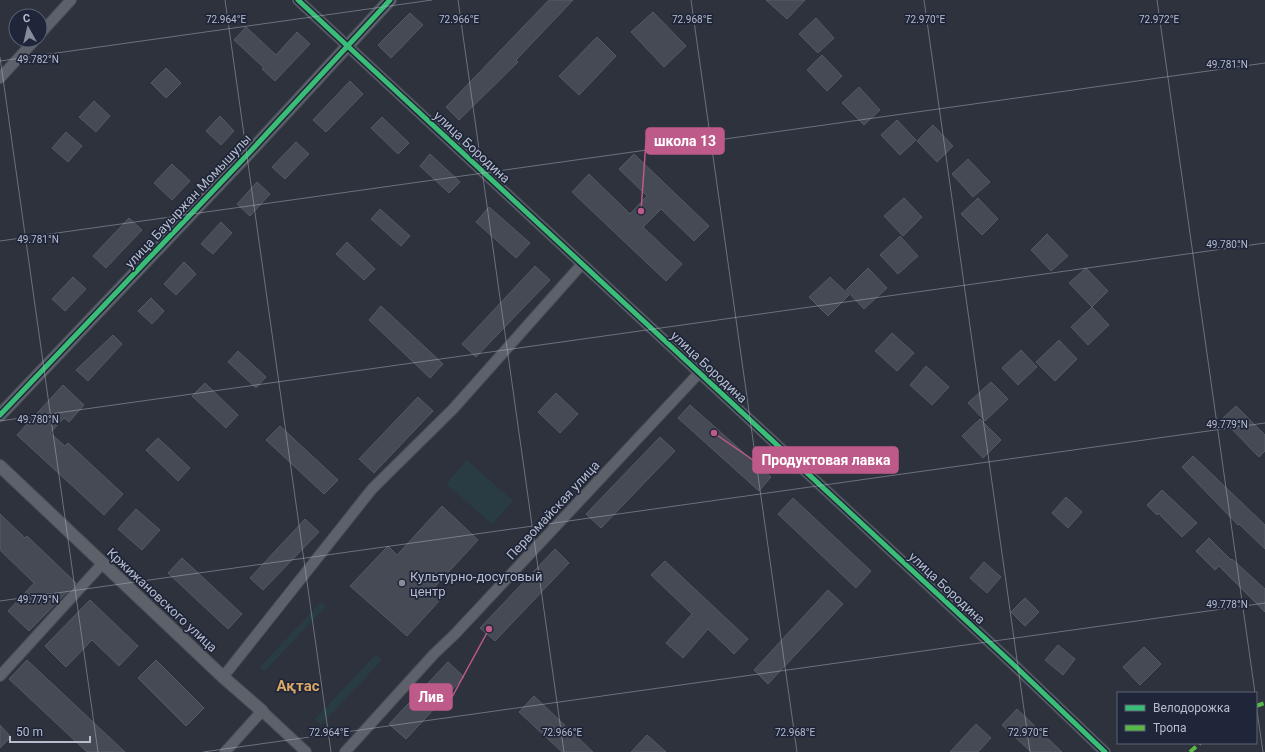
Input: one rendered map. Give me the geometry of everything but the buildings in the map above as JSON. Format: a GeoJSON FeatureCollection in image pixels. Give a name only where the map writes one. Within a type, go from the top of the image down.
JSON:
{"type":"FeatureCollection","features":[{"type":"Feature","properties":{"kind":"street"},"geometry":{"type":"LineString","coordinates":[[48,25],[71,0]]}},
{"type":"Feature","properties":{"kind":"street","name":"улица Бородина"},"geometry":{"type":"LineString","coordinates":[[298,0],[1105,752]]}},
{"type":"Feature","properties":{"kind":"street","name":"улица Бауыржан Момышулы"},"geometry":{"type":"LineString","coordinates":[[0,415],[248,154],[390,0]]}},
{"type":"Feature","properties":{"kind":"street"},"geometry":{"type":"LineString","coordinates":[[0,78],[28,48]]}},
{"type":"Feature","properties":{"kind":"street"},"geometry":{"type":"LineString","coordinates":[[223,677],[372,489],[453,409],[582,264]]}},
{"type":"Feature","properties":{"kind":"street","name":"Первомайская улица"},"geometry":{"type":"LineString","coordinates":[[345,752],[434,654],[455,634],[699,373]]}},
{"type":"Feature","properties":{"kind":"street","name":"Кржижановского улица"},"geometry":{"type":"LineString","coordinates":[[0,466],[223,677],[306,752]]}},
{"type":"Feature","properties":{"kind":"street"},"geometry":{"type":"LineString","coordinates":[[0,676],[103,563]]}},
{"type":"Feature","properties":{"kind":"street"},"geometry":{"type":"LineString","coordinates":[[225,752],[262,711]]}},
{"type":"Feature","properties":{"kind":"shaded area"},"geometry":{"type":"Polygon","coordinates":[[[467,460],[513,501],[492,524],[446,484],[467,460]]]}},
{"type":"Feature","properties":{"kind":"shaded area"},"geometry":{"type":"Polygon","coordinates":[[[321,602],[326,606],[265,671],[260,667],[321,602]]]}},
{"type":"Feature","properties":{"kind":"shaded area"},"geometry":{"type":"Polygon","coordinates":[[[376,654],[382,660],[321,725],[315,719],[376,654]]]}},
{"type":"Feature","properties":{"kind":"marked path"},"geometry":{"type":"LineString","coordinates":[[1257,706],[1265,703]]}},
{"type":"Feature","properties":{"kind":"marked path"},"geometry":{"type":"LineString","coordinates":[[1190,752],[1199,744]]}},
{"type":"Feature","properties":{"kind":"cycle path"},"geometry":{"type":"LineString","coordinates":[[298,0],[1015,666],[1105,752]]}},
{"type":"Feature","properties":{"kind":"cycle path"},"geometry":{"type":"LineString","coordinates":[[0,415],[248,154],[390,0]]}},
{"type":"Feature","properties":{"kind":"place","name":"школа 13"},"geometry":{"type":"Point","coordinates":[641,211]}},
{"type":"Feature","properties":{"kind":"place","name":"Продуктовая лавка"},"geometry":{"type":"Point","coordinates":[714,433]}},
{"type":"Feature","properties":{"kind":"place","name":"Культурно-досуговый центр"},"geometry":{"type":"Point","coordinates":[402,583]}},
{"type":"Feature","properties":{"kind":"place","name":"Лив"},"geometry":{"type":"Point","coordinates":[489,629]}},
{"type":"Feature","properties":{"kind":"district","name":"Ақтас"},"geometry":{"type":"Point","coordinates":[298,686]}}]}
